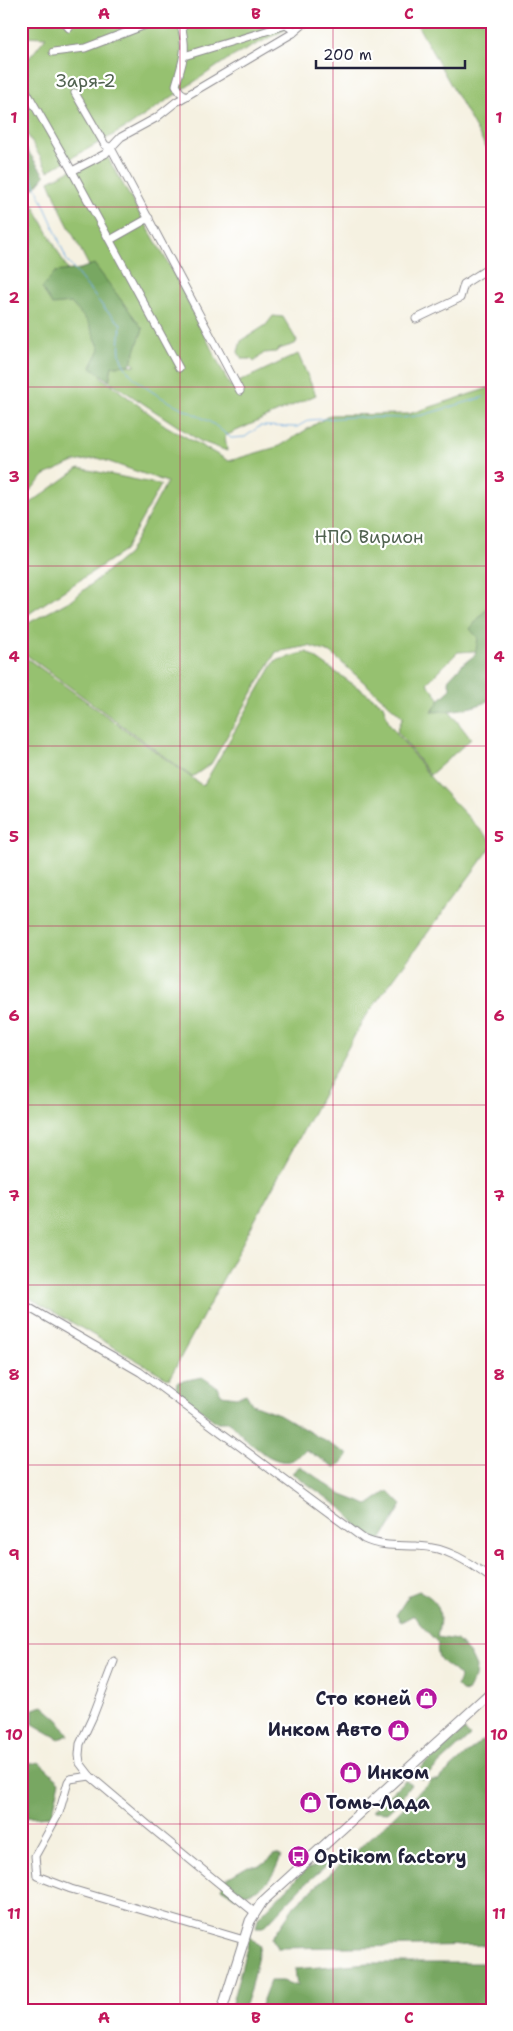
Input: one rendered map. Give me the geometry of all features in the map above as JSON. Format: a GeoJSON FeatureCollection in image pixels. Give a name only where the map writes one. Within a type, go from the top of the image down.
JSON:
{"type":"FeatureCollection","features":[{"type":"Feature","properties":{"kind":"main road"},"geometry":{"type":"LineString","coordinates":[[222,2010],[254,1912],[267,1897],[492,1692]]}},
{"type":"Feature","properties":{"kind":"street"},"geometry":{"type":"LineString","coordinates":[[63,21],[70,28]]}},
{"type":"Feature","properties":{"kind":"street"},"geometry":{"type":"LineString","coordinates":[[52,52],[85,48],[156,21]]}},
{"type":"Feature","properties":{"kind":"street"},"geometry":{"type":"LineString","coordinates":[[180,21],[185,40],[184,56],[176,84],[180,92],[186,96]]}},
{"type":"Feature","properties":{"kind":"street"},"geometry":{"type":"LineString","coordinates":[[72,171],[105,154],[121,137],[156,118],[186,96],[293,33],[307,21]]}},
{"type":"Feature","properties":{"kind":"street"},"geometry":{"type":"LineString","coordinates":[[184,56],[286,25],[292,29],[293,33]]}},
{"type":"Feature","properties":{"kind":"street"},"geometry":{"type":"LineString","coordinates":[[21,82],[72,171],[179,368]]}},
{"type":"Feature","properties":{"kind":"street"},"geometry":{"type":"LineString","coordinates":[[75,93],[105,145],[111,148],[240,391]]}},
{"type":"Feature","properties":{"kind":"street"},"geometry":{"type":"LineString","coordinates":[[110,240],[149,218]]}},
{"type":"Feature","properties":{"kind":"street"},"geometry":{"type":"LineString","coordinates":[[416,319],[460,298],[464,284],[492,266]]}},
{"type":"Feature","properties":{"kind":"street"},"geometry":{"type":"LineString","coordinates":[[21,1303],[140,1372],[364,1539],[382,1545],[434,1548],[459,1557],[492,1579]]}},
{"type":"Feature","properties":{"kind":"street"},"geometry":{"type":"LineString","coordinates":[[114,1660],[93,1716],[80,1744],[80,1763],[90,1776],[254,1912]]}},
{"type":"Feature","properties":{"kind":"street"},"geometry":{"type":"LineString","coordinates":[[90,1776],[70,1779],[68,1782],[59,1813],[35,1856],[37,1876],[244,1940]]}},
{"type":"Feature","properties":{"kind":"green space","name":"Заря-2"},"geometry":{"type":"Polygon","coordinates":[[[21,21],[302,21],[228,59],[129,126],[48,171],[21,123],[21,62],[31,56],[46,37],[21,36],[21,21]]]}},
{"type":"Feature","properties":{"kind":"green space"},"geometry":{"type":"Polygon","coordinates":[[[415,21],[482,21],[492,27],[492,158],[415,21]]]}},
{"type":"Feature","properties":{"kind":"green space"},"geometry":{"type":"Polygon","coordinates":[[[21,141],[45,176],[35,188],[25,190],[21,184],[21,141]]]}},
{"type":"Feature","properties":{"kind":"green space"},"geometry":{"type":"Polygon","coordinates":[[[105,153],[172,270],[230,386],[298,354],[316,395],[225,436],[227,451],[200,441],[109,381],[112,366],[136,366],[127,357],[125,346],[142,333],[93,274],[64,217],[49,181],[105,153]]]}},
{"type":"Feature","properties":{"kind":"green space","name":"НПО Вирион"},"geometry":{"type":"Polygon","coordinates":[[[21,188],[35,208],[110,350],[101,377],[166,426],[229,461],[280,446],[330,415],[409,414],[492,387],[492,650],[458,652],[427,683],[471,739],[430,775],[397,731],[403,717],[331,653],[309,646],[276,652],[211,764],[192,777],[21,651],[21,627],[73,599],[128,554],[167,482],[98,458],[74,462],[45,475],[21,500],[21,385],[29,354],[21,343],[21,188]]]}},
{"type":"Feature","properties":{"kind":"green space"},"geometry":{"type":"Polygon","coordinates":[[[94,264],[143,329],[130,365],[112,366],[109,381],[91,367],[100,349],[88,322],[71,303],[52,305],[42,288],[55,272],[80,269],[94,264]]]}},
{"type":"Feature","properties":{"kind":"green space"},"geometry":{"type":"Polygon","coordinates":[[[273,316],[283,317],[297,341],[295,344],[279,349],[276,352],[264,353],[254,362],[251,359],[242,359],[238,352],[241,341],[266,325],[273,316]]]}},
{"type":"Feature","properties":{"kind":"green space"},"geometry":{"type":"Polygon","coordinates":[[[79,468],[161,485],[124,551],[21,619],[21,510],[79,468]]]}},
{"type":"Feature","properties":{"kind":"green space"},"geometry":{"type":"Polygon","coordinates":[[[486,609],[492,609],[492,699],[471,707],[432,712],[440,699],[451,689],[448,680],[463,664],[475,655],[478,638],[470,629],[486,609]]]}},
{"type":"Feature","properties":{"kind":"green space"},"geometry":{"type":"Polygon","coordinates":[[[307,652],[383,705],[389,723],[431,778],[492,842],[492,846],[363,1020],[169,1379],[21,1293],[21,654],[203,786],[275,661],[307,652]]]}},
{"type":"Feature","properties":{"kind":"green space"},"geometry":{"type":"Polygon","coordinates":[[[202,1377],[217,1387],[222,1395],[236,1397],[246,1394],[252,1404],[279,1414],[349,1455],[336,1468],[306,1450],[290,1461],[274,1459],[266,1455],[241,1435],[230,1422],[216,1422],[176,1391],[177,1382],[202,1377]]]}},
{"type":"Feature","properties":{"kind":"green space"},"geometry":{"type":"Polygon","coordinates":[[[300,1466],[342,1495],[368,1505],[388,1491],[402,1505],[380,1542],[357,1526],[344,1510],[292,1473],[300,1466]]]}},
{"type":"Feature","properties":{"kind":"green space"},"geometry":{"type":"Polygon","coordinates":[[[419,1591],[433,1599],[437,1604],[440,1622],[437,1637],[457,1640],[470,1654],[476,1667],[475,1677],[467,1692],[462,1691],[457,1686],[460,1677],[441,1660],[437,1650],[438,1643],[420,1624],[418,1619],[414,1615],[401,1622],[396,1615],[409,1595],[419,1591]]]}},
{"type":"Feature","properties":{"kind":"green space"},"geometry":{"type":"Polygon","coordinates":[[[43,1706],[59,1720],[69,1735],[59,1739],[33,1724],[33,1709],[43,1706]]]}},
{"type":"Feature","properties":{"kind":"green space"},"geometry":{"type":"Polygon","coordinates":[[[464,1730],[470,1736],[422,1780],[415,1772],[464,1730]]]}},
{"type":"Feature","properties":{"kind":"green space"},"geometry":{"type":"Polygon","coordinates":[[[492,1737],[492,1744],[484,1756],[492,1763],[492,1945],[277,1948],[272,1938],[295,1905],[385,1825],[431,1780],[438,1780],[480,1742],[492,1737]]]}},
{"type":"Feature","properties":{"kind":"green space"},"geometry":{"type":"Polygon","coordinates":[[[39,1762],[60,1781],[52,1816],[21,1818],[21,1766],[39,1762]]]}},
{"type":"Feature","properties":{"kind":"green space"},"geometry":{"type":"Polygon","coordinates":[[[405,1780],[411,1784],[398,1803],[388,1812],[372,1811],[405,1780]]]}},
{"type":"Feature","properties":{"kind":"green space"},"geometry":{"type":"Polygon","coordinates":[[[276,1854],[281,1856],[273,1874],[259,1889],[234,1897],[222,1888],[224,1880],[248,1866],[260,1866],[276,1854]]]}},
{"type":"Feature","properties":{"kind":"green space"},"geometry":{"type":"Polygon","coordinates":[[[334,1859],[305,1884],[264,1927],[256,1927],[258,1918],[305,1870],[334,1859]]]}},
{"type":"Feature","properties":{"kind":"green space"},"geometry":{"type":"Polygon","coordinates":[[[250,1936],[260,1946],[250,1990],[243,2010],[230,2010],[250,1936]]]}},
{"type":"Feature","properties":{"kind":"green space"},"geometry":{"type":"Polygon","coordinates":[[[369,1963],[492,1963],[492,2010],[259,2010],[270,1981],[283,1981],[297,1986],[295,1969],[369,1963]]]}},
{"type":"Feature","properties":{"kind":"waterway"},"geometry":{"type":"LineString","coordinates":[[21,162],[32,178],[67,261],[105,309],[121,324],[120,355],[133,377],[158,395],[215,425],[231,438],[245,437],[260,426],[297,427],[309,420],[352,417],[401,418],[423,415],[484,397]]}},
{"type":"Feature","properties":{"kind":"place","name":"Сто коней"},"geometry":{"type":"Point","coordinates":[427,1699]}},
{"type":"Feature","properties":{"kind":"place","name":"Инком Авто"},"geometry":{"type":"Point","coordinates":[398,1730]}},
{"type":"Feature","properties":{"kind":"place","name":"Инком"},"geometry":{"type":"Point","coordinates":[351,1773]}},
{"type":"Feature","properties":{"kind":"place","name":"Томь-Лада"},"geometry":{"type":"Point","coordinates":[310,1803]}},
{"type":"Feature","properties":{"kind":"place","name":"Optikom factory"},"geometry":{"type":"Point","coordinates":[298,1857]}}]}
